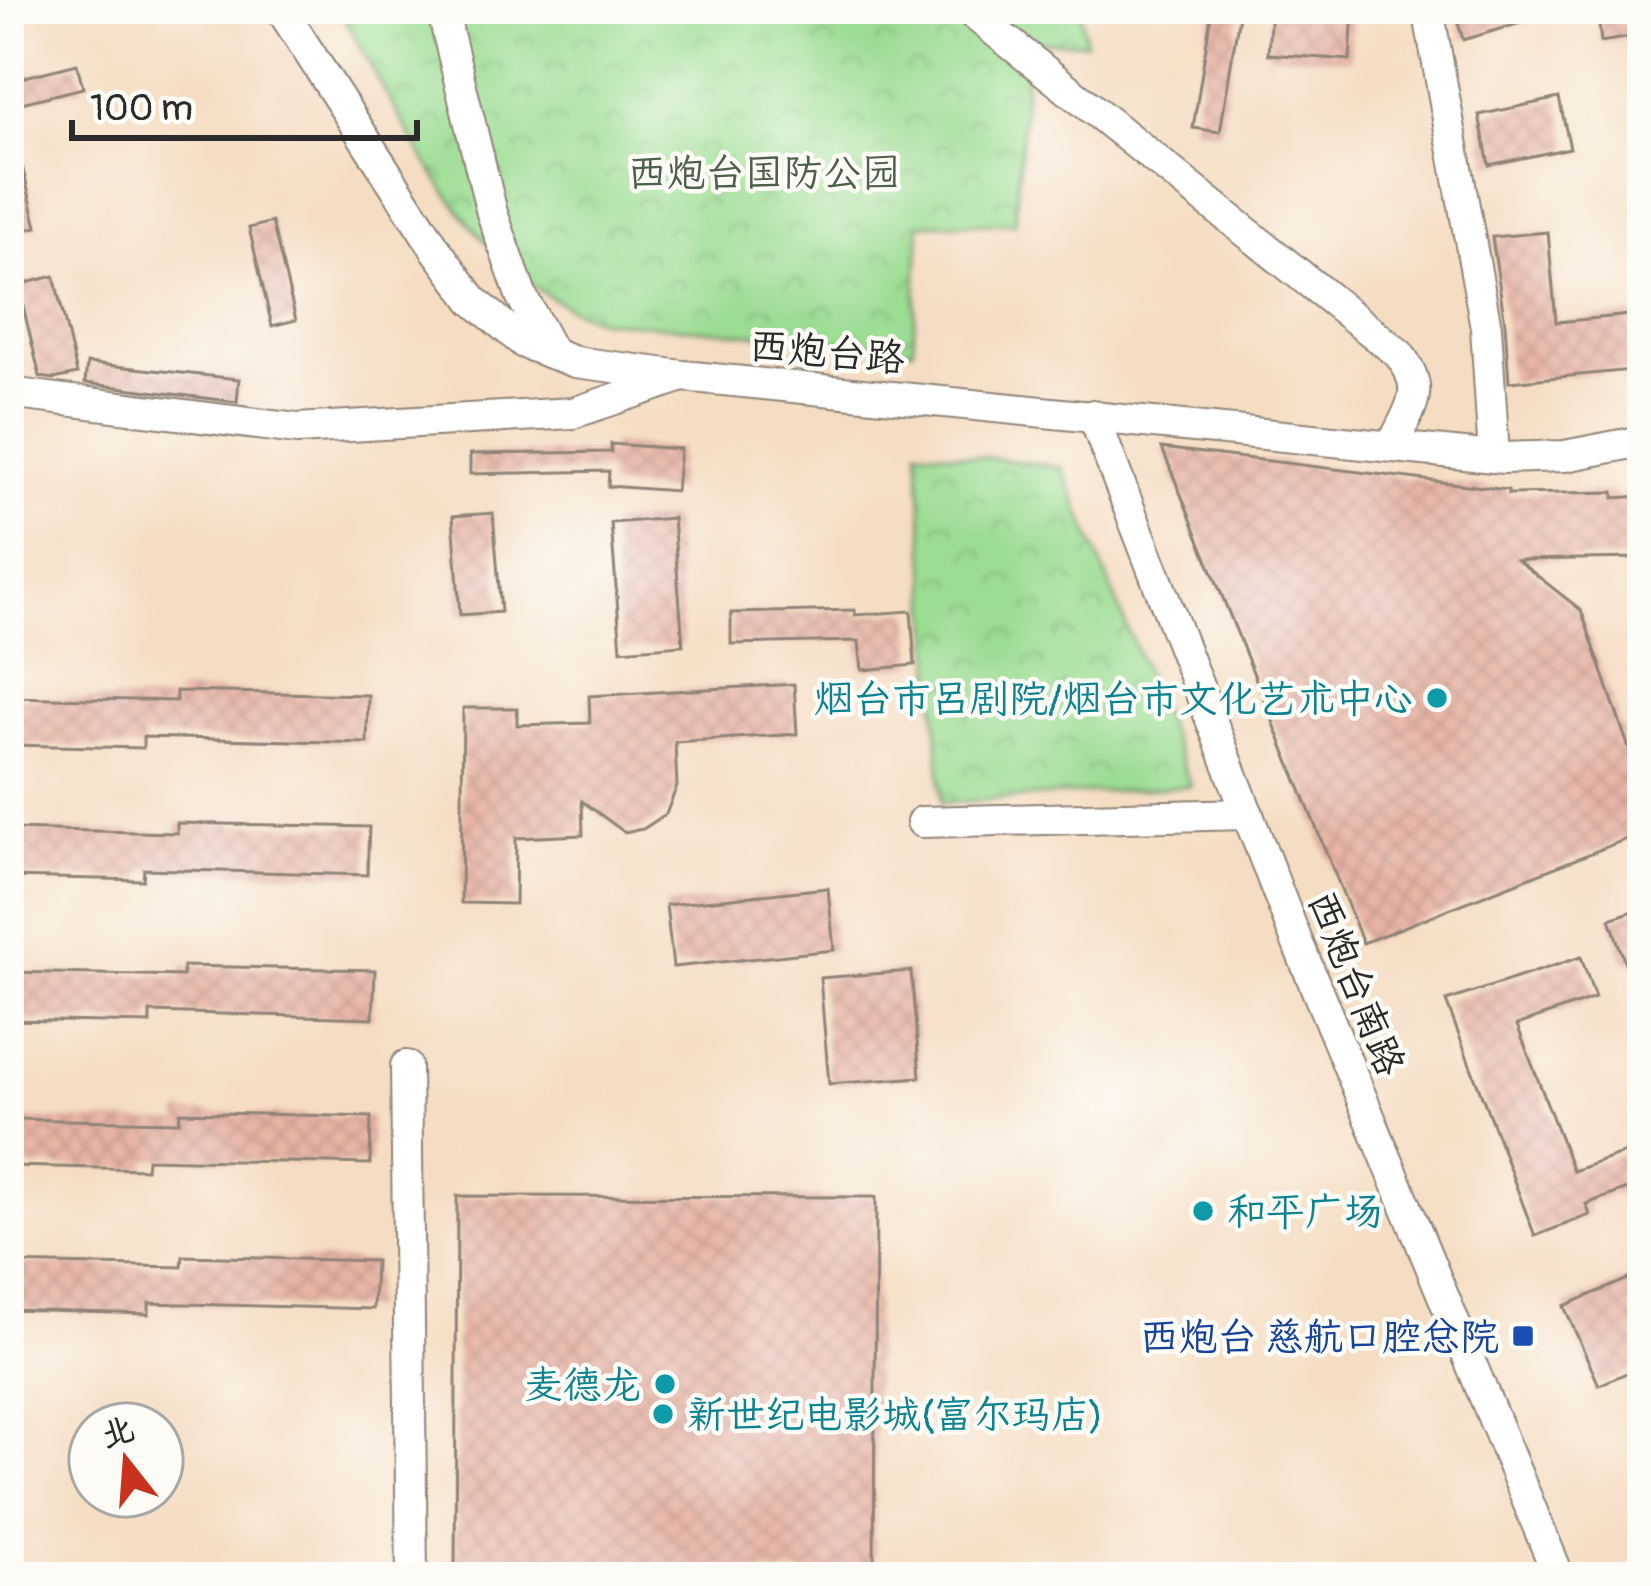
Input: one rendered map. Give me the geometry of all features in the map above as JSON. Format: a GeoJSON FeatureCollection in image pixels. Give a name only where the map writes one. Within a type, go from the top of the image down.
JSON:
{"type":"FeatureCollection","features":[{"type":"Feature","properties":{"kind":"street"},"geometry":{"type":"LineString","coordinates":[[281,9],[473,300],[524,343],[575,362],[683,376]]}},
{"type":"Feature","properties":{"kind":"street"},"geometry":{"type":"LineString","coordinates":[[442,9],[492,213],[521,295],[553,354]]}},
{"type":"Feature","properties":{"kind":"street"},"geometry":{"type":"LineString","coordinates":[[1428,9],[1486,327],[1494,457]]}},
{"type":"Feature","properties":{"kind":"street"},"geometry":{"type":"LineString","coordinates":[[971,12],[1399,354],[1414,375],[1417,393],[1392,446]]}},
{"type":"Feature","properties":{"kind":"street","name":"西炮台路"},"geometry":{"type":"LineString","coordinates":[[9,393],[297,429],[573,413],[683,376],[1494,457],[1564,456],[1642,441]]}},
{"type":"Feature","properties":{"kind":"street","name":"西炮台南路"},"geometry":{"type":"LineString","coordinates":[[1093,416],[1248,814],[1558,1577]]}},
{"type":"Feature","properties":{"kind":"street"},"geometry":{"type":"LineString","coordinates":[[922,822],[1248,814]]}},
{"type":"Feature","properties":{"kind":"street"},"geometry":{"type":"LineString","coordinates":[[406,1066],[412,1577]]}},
{"type":"Feature","properties":{"kind":"green space","name":"西炮台国防公园"},"geometry":{"type":"Polygon","coordinates":[[[339,9],[1080,9],[1086,43],[1028,41],[1015,223],[920,224],[913,349],[600,320],[555,300],[514,270],[445,190],[339,9]]]}},
{"type":"Feature","properties":{"kind":"green space"},"geometry":{"type":"Polygon","coordinates":[[[918,449],[1062,467],[1191,786],[942,803],[918,449]]]}},
{"type":"Feature","properties":{"kind":"building"},"geometry":{"type":"Polygon","coordinates":[[[1212,9],[1240,9],[1220,132],[1193,128],[1212,9]]]}},
{"type":"Feature","properties":{"kind":"building"},"geometry":{"type":"Polygon","coordinates":[[[1271,9],[1353,9],[1350,60],[1268,54],[1271,9]]]}},
{"type":"Feature","properties":{"kind":"building"},"geometry":{"type":"Polygon","coordinates":[[[1454,9],[1551,9],[1552,14],[1463,40],[1454,9]]]}},
{"type":"Feature","properties":{"kind":"building"},"geometry":{"type":"Polygon","coordinates":[[[1597,9],[1642,9],[1642,35],[1601,42],[1597,9]]]}},
{"type":"Feature","properties":{"kind":"building"},"geometry":{"type":"Polygon","coordinates":[[[77,64],[83,88],[9,106],[9,81],[77,64]]]}},
{"type":"Feature","properties":{"kind":"building"},"geometry":{"type":"Polygon","coordinates":[[[1559,98],[1570,148],[1489,165],[1479,115],[1559,98]]]}},
{"type":"Feature","properties":{"kind":"building"},"geometry":{"type":"Polygon","coordinates":[[[16,141],[37,227],[9,234],[9,142],[16,141]]]}},
{"type":"Feature","properties":{"kind":"building"},"geometry":{"type":"Polygon","coordinates":[[[272,222],[296,320],[272,326],[249,228],[272,222]]]}},
{"type":"Feature","properties":{"kind":"building"},"geometry":{"type":"Polygon","coordinates":[[[1548,232],[1556,322],[1642,314],[1642,369],[1509,382],[1492,237],[1548,232]]]}},
{"type":"Feature","properties":{"kind":"building"},"geometry":{"type":"Polygon","coordinates":[[[54,276],[77,374],[54,379],[40,377],[18,285],[54,276]]]}},
{"type":"Feature","properties":{"kind":"building"},"geometry":{"type":"Polygon","coordinates":[[[87,363],[239,379],[237,402],[85,383],[87,363]]]}},
{"type":"Feature","properties":{"kind":"building"},"geometry":{"type":"Polygon","coordinates":[[[611,444],[680,449],[676,491],[608,486],[609,471],[470,474],[470,454],[611,452],[611,444]]]}},
{"type":"Feature","properties":{"kind":"building","name":"烟台市吕剧院/烟台市文化艺术中心"},"geometry":{"type":"Polygon","coordinates":[[[1162,448],[1508,490],[1508,494],[1642,496],[1642,558],[1517,560],[1581,610],[1642,786],[1642,833],[1363,943],[1162,448]]]}},
{"type":"Feature","properties":{"kind":"building"},"geometry":{"type":"Polygon","coordinates":[[[493,513],[501,612],[460,615],[453,516],[493,513]]]}},
{"type":"Feature","properties":{"kind":"building"},"geometry":{"type":"Polygon","coordinates":[[[673,518],[683,645],[621,650],[611,523],[673,518]]]}},
{"type":"Feature","properties":{"kind":"building"},"geometry":{"type":"Polygon","coordinates":[[[855,610],[855,615],[911,611],[915,665],[862,670],[859,641],[731,644],[731,613],[855,610]]]}},
{"type":"Feature","properties":{"kind":"building"},"geometry":{"type":"Polygon","coordinates":[[[794,684],[797,734],[675,742],[677,786],[666,814],[643,829],[624,832],[582,801],[583,835],[516,838],[515,904],[461,903],[463,708],[517,708],[517,725],[590,723],[589,696],[794,684]]]}},
{"type":"Feature","properties":{"kind":"building"},"geometry":{"type":"Polygon","coordinates":[[[176,691],[368,695],[367,743],[143,737],[143,748],[9,745],[9,697],[176,701],[176,691]]]}},
{"type":"Feature","properties":{"kind":"building"},"geometry":{"type":"Polygon","coordinates":[[[177,823],[369,827],[367,875],[144,869],[143,880],[9,877],[9,829],[177,833],[177,823]]]}},
{"type":"Feature","properties":{"kind":"building"},"geometry":{"type":"Polygon","coordinates":[[[828,888],[834,950],[673,967],[666,905],[828,888]]]}},
{"type":"Feature","properties":{"kind":"building"},"geometry":{"type":"Polygon","coordinates":[[[1642,908],[1642,958],[1625,963],[1610,919],[1642,908]]]}},
{"type":"Feature","properties":{"kind":"building"},"geometry":{"type":"Polygon","coordinates":[[[1581,957],[1595,998],[1517,1025],[1573,1171],[1642,1147],[1642,1184],[1586,1204],[1590,1215],[1535,1236],[1446,1001],[1581,957]]]}},
{"type":"Feature","properties":{"kind":"building"},"geometry":{"type":"Polygon","coordinates":[[[183,966],[375,970],[373,1018],[150,1012],[150,1023],[9,1020],[9,972],[183,976],[183,966]]]}},
{"type":"Feature","properties":{"kind":"building"},"geometry":{"type":"Polygon","coordinates":[[[911,971],[920,1077],[829,1084],[820,978],[911,971]]]}},
{"type":"Feature","properties":{"kind":"building"},"geometry":{"type":"Polygon","coordinates":[[[180,1112],[371,1117],[370,1164],[147,1159],[146,1169],[9,1166],[9,1119],[179,1122],[180,1112]]]}},
{"type":"Feature","properties":{"kind":"building","name":"麦德龙"},"geometry":{"type":"Polygon","coordinates":[[[457,1196],[876,1197],[874,1573],[455,1571],[457,1196]]]}},
{"type":"Feature","properties":{"kind":"building"},"geometry":{"type":"Polygon","coordinates":[[[183,1256],[375,1261],[373,1309],[149,1303],[149,1314],[9,1310],[9,1263],[182,1267],[183,1256]]]}},
{"type":"Feature","properties":{"kind":"building"},"geometry":{"type":"Polygon","coordinates":[[[1642,1273],[1642,1366],[1599,1385],[1564,1306],[1642,1273]]]}},
{"type":"Feature","properties":{"kind":"place","name":"烟台市吕剧院/烟台市文化艺术中心"},"geometry":{"type":"Point","coordinates":[1437,698]}},
{"type":"Feature","properties":{"kind":"place","name":"和平广场"},"geometry":{"type":"Point","coordinates":[1203,1211]}},
{"type":"Feature","properties":{"kind":"place","name":"西炮台 慈航口腔总院"},"geometry":{"type":"Point","coordinates":[1523,1336]}},
{"type":"Feature","properties":{"kind":"place","name":"麦德龙"},"geometry":{"type":"Point","coordinates":[665,1384]}},
{"type":"Feature","properties":{"kind":"place","name":"新世纪电影城(富尔玛店)"},"geometry":{"type":"Point","coordinates":[663,1414]}}]}
